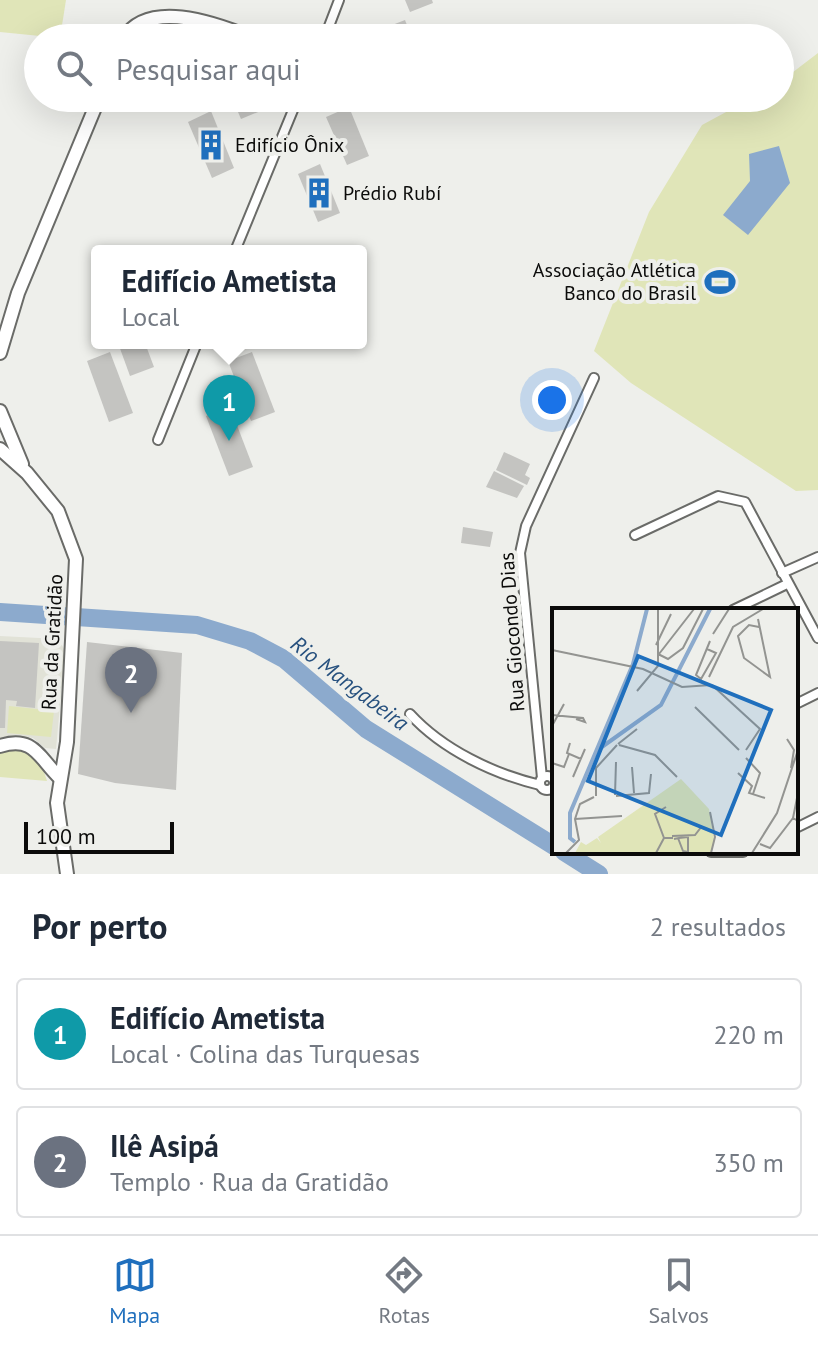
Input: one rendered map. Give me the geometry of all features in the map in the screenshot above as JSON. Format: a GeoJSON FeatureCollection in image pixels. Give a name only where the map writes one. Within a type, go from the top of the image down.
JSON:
{"type":"FeatureCollection","features":[{"type":"Feature","properties":{"kind":"main road"},"geometry":{"type":"LineString","coordinates":[[133,24],[140,14],[166,6],[214,24]]}},
{"type":"Feature","properties":{"kind":"main road"},"geometry":{"type":"LineString","coordinates":[[0,353],[18,293],[93,112]]}},
{"type":"Feature","properties":{"kind":"main road"},"geometry":{"type":"LineString","coordinates":[[0,319],[18,293]]}},
{"type":"Feature","properties":{"kind":"main road","name":"Rua da Gratidão"},"geometry":{"type":"LineString","coordinates":[[0,411],[27,473]]}},
{"type":"Feature","properties":{"kind":"main road","name":"Rua da Gratidão"},"geometry":{"type":"LineString","coordinates":[[0,449],[27,473],[58,511],[72,541],[78,575],[67,742],[57,803],[67,874]]}},
{"type":"Feature","properties":{"kind":"main road"},"geometry":{"type":"LineString","coordinates":[[0,746],[17,742],[32,745],[60,778]]}},
{"type":"Feature","properties":{"kind":"main road"},"geometry":{"type":"LineString","coordinates":[[48,766],[57,803]]}},
{"type":"Feature","properties":{"kind":"street"},"geometry":{"type":"LineString","coordinates":[[332,24],[339,0]]}},
{"type":"Feature","properties":{"kind":"street"},"geometry":{"type":"LineString","coordinates":[[237,245],[292,112]]}},
{"type":"Feature","properties":{"kind":"street"},"geometry":{"type":"LineString","coordinates":[[158,440],[195,349]]}},
{"type":"Feature","properties":{"kind":"street","name":"Rua Giocondo Dias"},"geometry":{"type":"LineString","coordinates":[[549,784],[539,753],[521,583],[522,539],[594,378]]}},
{"type":"Feature","properties":{"kind":"street"},"geometry":{"type":"LineString","coordinates":[[635,535],[718,496],[736,498],[750,509],[818,638]]}},
{"type":"Feature","properties":{"kind":"street"},"geometry":{"type":"LineString","coordinates":[[782,573],[818,557]]}},
{"type":"Feature","properties":{"kind":"street"},"geometry":{"type":"LineString","coordinates":[[737,608],[787,584]]}},
{"type":"Feature","properties":{"kind":"street"},"geometry":{"type":"LineString","coordinates":[[798,703],[818,693]]}},
{"type":"Feature","properties":{"kind":"street"},"geometry":{"type":"LineString","coordinates":[[410,714],[426,729],[478,763],[549,784]]}},
{"type":"Feature","properties":{"kind":"street"},"geometry":{"type":"LineString","coordinates":[[798,827],[818,817]]}},
{"type":"Feature","properties":{"kind":"shaded area"},"geometry":{"type":"Polygon","coordinates":[[[0,636],[59,639],[65,651],[56,749],[45,748],[33,738],[17,736],[0,743],[0,636]]]}},
{"type":"Feature","properties":{"kind":"green space"},"geometry":{"type":"Polygon","coordinates":[[[0,0],[66,0],[62,24],[24,24],[24,34],[0,32],[0,0]]]}},
{"type":"Feature","properties":{"kind":"green space","name":"Associação Atlética Banco do Brasil"},"geometry":{"type":"Polygon","coordinates":[[[818,53],[818,490],[796,491],[631,383],[594,351],[649,212],[702,125],[726,112],[794,112],[794,71],[818,53]]]}},
{"type":"Feature","properties":{"kind":"green space"},"geometry":{"type":"Polygon","coordinates":[[[9,706],[54,711],[51,737],[7,733],[9,706]]]}},
{"type":"Feature","properties":{"kind":"green space"},"geometry":{"type":"Polygon","coordinates":[[[23,748],[40,760],[47,781],[0,777],[0,751],[23,748]]]}},
{"type":"Feature","properties":{"kind":"water"},"geometry":{"type":"Polygon","coordinates":[[[779,146],[790,183],[748,235],[723,215],[750,181],[749,154],[779,146]]]}},
{"type":"Feature","properties":{"kind":"building"},"geometry":{"type":"Polygon","coordinates":[[[405,0],[432,0],[433,3],[410,12],[405,0]]]}},
{"type":"Feature","properties":{"kind":"building","name":"Edifício Ônix"},"geometry":{"type":"Polygon","coordinates":[[[211,112],[234,168],[212,178],[188,122],[211,112]]]}},
{"type":"Feature","properties":{"kind":"building"},"geometry":{"type":"Polygon","coordinates":[[[238,112],[258,112],[241,119],[238,112]]]}},
{"type":"Feature","properties":{"kind":"building"},"geometry":{"type":"Polygon","coordinates":[[[338,112],[351,112],[369,156],[347,165],[326,117],[338,112]]]}},
{"type":"Feature","properties":{"kind":"building","name":"Prédio Rubí"},"geometry":{"type":"Polygon","coordinates":[[[320,164],[340,213],[318,222],[298,174],[320,164]]]}},
{"type":"Feature","properties":{"kind":"building"},"geometry":{"type":"Polygon","coordinates":[[[120,349],[147,349],[154,367],[130,376],[120,349]]]}},
{"type":"Feature","properties":{"kind":"building"},"geometry":{"type":"Polygon","coordinates":[[[110,352],[133,413],[109,422],[87,361],[110,352]]]}},
{"type":"Feature","properties":{"kind":"building"},"geometry":{"type":"Polygon","coordinates":[[[252,352],[275,412],[251,421],[228,361],[252,352]]]}},
{"type":"Feature","properties":{"kind":"building"},"geometry":{"type":"Polygon","coordinates":[[[230,407],[253,467],[229,476],[206,416],[230,407]]]}},
{"type":"Feature","properties":{"kind":"building"},"geometry":{"type":"Polygon","coordinates":[[[504,452],[530,464],[525,475],[530,478],[527,485],[496,470],[504,452]]]}},
{"type":"Feature","properties":{"kind":"building"},"geometry":{"type":"Polygon","coordinates":[[[494,471],[524,486],[517,498],[486,487],[494,471]]]}},
{"type":"Feature","properties":{"kind":"building"},"geometry":{"type":"Polygon","coordinates":[[[463,527],[493,532],[490,547],[461,543],[463,527]]]}},
{"type":"Feature","properties":{"kind":"building"},"geometry":{"type":"Polygon","coordinates":[[[0,641],[39,643],[35,708],[16,706],[17,701],[6,700],[5,728],[0,728],[0,641]]]}},
{"type":"Feature","properties":{"kind":"building"},"geometry":{"type":"Polygon","coordinates":[[[87,642],[182,653],[176,790],[115,783],[78,774],[87,642]]]}},
{"type":"Feature","properties":{"kind":"waterway","name":"Rio Mangabeira"},"geometry":{"type":"LineString","coordinates":[[0,612],[197,625],[250,641],[284,659],[366,729],[552,845]]}},
{"type":"Feature","properties":{"kind":"waterway","name":"Rio Mangabeira"},"geometry":{"type":"LineString","coordinates":[[567,854],[599,874]]}},
{"type":"Feature","properties":{"kind":"place","name":"Edifício Ônix"},"geometry":{"type":"Point","coordinates":[211,145]}},
{"type":"Feature","properties":{"kind":"place","name":"Prédio Rubí"},"geometry":{"type":"Point","coordinates":[319,193]}},
{"type":"Feature","properties":{"kind":"place","name":"Associação Atlética Banco do Brasil"},"geometry":{"type":"Point","coordinates":[720,282]}},
{"type":"Feature","properties":{"kind":"place","name":"Edifício Ametista"},"geometry":{"type":"Point","coordinates":[229,441]}},
{"type":"Feature","properties":{"kind":"place","name":"Ilê Asipá"},"geometry":{"type":"Point","coordinates":[131,713]}}]}
